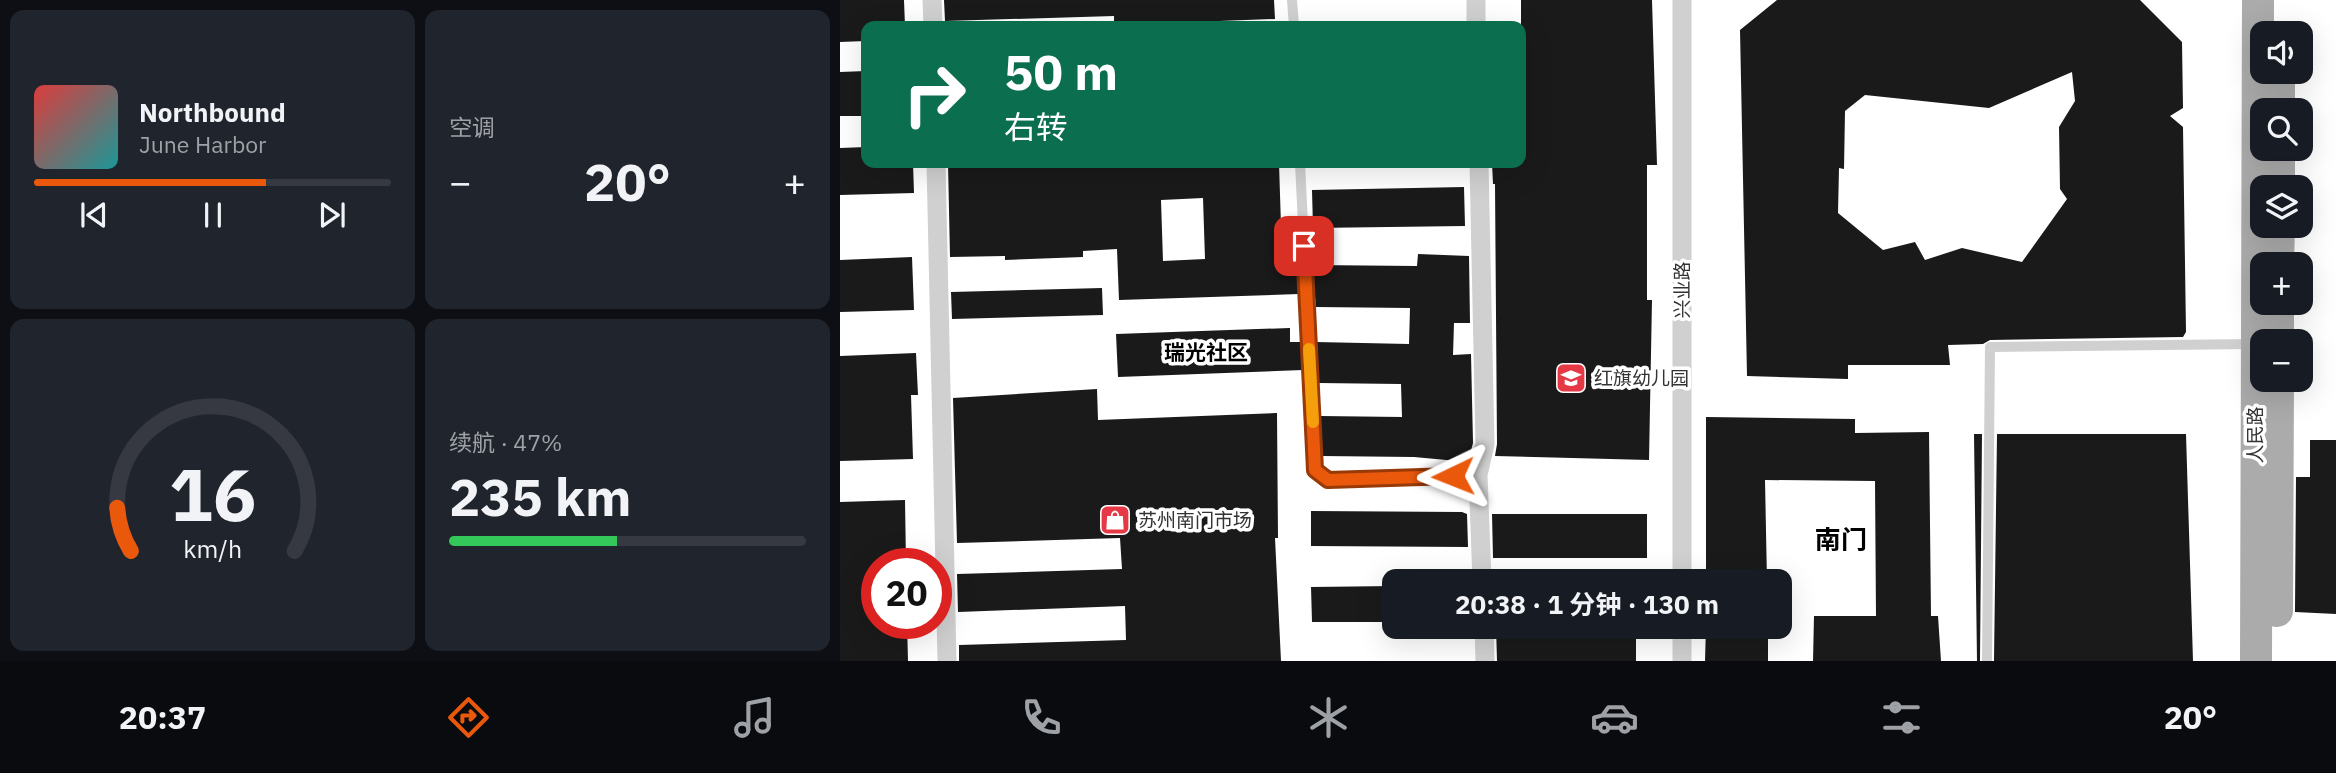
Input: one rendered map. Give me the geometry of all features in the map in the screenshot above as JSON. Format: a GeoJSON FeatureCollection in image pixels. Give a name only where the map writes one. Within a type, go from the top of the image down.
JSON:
{"type":"FeatureCollection","features":[{"type":"Feature","properties":{"kind":"main road","name":"人民路"},"geometry":{"type":"LineString","coordinates":[[2258,0],[2266,329]]}},
{"type":"Feature","properties":{"kind":"main road"},"geometry":{"type":"LineString","coordinates":[[2279,0],[2279,21]]}},
{"type":"Feature","properties":{"kind":"main road","name":"人民路"},"geometry":{"type":"LineString","coordinates":[[2256,661],[2264,392]]}},
{"type":"Feature","properties":{"kind":"main road","name":"人民路"},"geometry":{"type":"LineString","coordinates":[[2277,661],[2278,392]]}},
{"type":"Feature","properties":{"kind":"street"},"geometry":{"type":"LineString","coordinates":[[932,0],[933,21]]}},
{"type":"Feature","properties":{"kind":"street"},"geometry":{"type":"LineString","coordinates":[[1476,0],[1476,21]]}},
{"type":"Feature","properties":{"kind":"street","name":"兴业路"},"geometry":{"type":"LineString","coordinates":[[1682,0],[1682,569]]}},
{"type":"Feature","properties":{"kind":"street"},"geometry":{"type":"LineString","coordinates":[[936,168],[947,661]]}},
{"type":"Feature","properties":{"kind":"street"},"geometry":{"type":"LineString","coordinates":[[1479,168],[1485,444],[1478,475],[1482,569]]}},
{"type":"Feature","properties":{"kind":"street"},"geometry":{"type":"LineString","coordinates":[[1484,639],[1485,661]]}},
{"type":"Feature","properties":{"kind":"street"},"geometry":{"type":"LineString","coordinates":[[1682,639],[1682,661]]}},
{"type":"Feature","properties":{"kind":"lane"},"geometry":{"type":"LineString","coordinates":[[1292,0],[1294,21]]}},
{"type":"Feature","properties":{"kind":"lane"},"geometry":{"type":"LineString","coordinates":[[1300,168],[1315,470],[1328,480],[1478,475]]}},
{"type":"Feature","properties":{"kind":"lane"},"geometry":{"type":"LineString","coordinates":[[1987,661],[1990,347],[2250,343]]}},
{"type":"Feature","properties":{"kind":"building"},"geometry":{"type":"Polygon","coordinates":[[[840,0],[904,0],[905,21],[861,21],[861,41],[840,42],[840,0]]]}},
{"type":"Feature","properties":{"kind":"building"},"geometry":{"type":"Polygon","coordinates":[[[944,0],[1274,0],[1275,19],[1114,21],[1114,16],[945,21],[944,0]]]}},
{"type":"Feature","properties":{"kind":"building"},"geometry":{"type":"Polygon","coordinates":[[[1521,0],[1652,0],[1657,165],[1647,165],[1647,300],[1652,300],[1649,460],[1495,456],[1495,184],[1492,168],[1526,168],[1526,21],[1521,21],[1521,0]]]}},
{"type":"Feature","properties":{"kind":"building"},"geometry":{"type":"Polygon","coordinates":[[[1777,0],[2140,0],[2182,42],[2183,108],[2170,116],[2183,127],[2186,332],[2183,337],[1990,340],[1983,344],[1948,345],[1950,365],[1848,365],[1848,379],[1747,376],[1740,30],[1777,0]],[[2072,72],[1989,108],[1865,95],[1845,111],[1844,169],[1839,168],[1838,213],[1883,250],[1915,242],[1925,260],[1962,248],[2022,262],[2067,199],[2060,189],[2059,127],[2075,101],[2072,72]]]}},
{"type":"Feature","properties":{"kind":"building"},"geometry":{"type":"Polygon","coordinates":[[[861,71],[861,116],[840,116],[840,72],[861,71]]]}},
{"type":"Feature","properties":{"kind":"building"},"geometry":{"type":"Polygon","coordinates":[[[861,147],[861,168],[913,168],[914,193],[840,195],[840,148],[861,147]]]}},
{"type":"Feature","properties":{"kind":"building"},"geometry":{"type":"Polygon","coordinates":[[[948,168],[1279,168],[1282,257],[1289,256],[1290,265],[1298,265],[1299,294],[1119,300],[1117,249],[1083,251],[1083,257],[1005,260],[1005,256],[950,257],[948,168]],[[1203,198],[1161,200],[1163,261],[1205,259],[1203,198]]]}},
{"type":"Feature","properties":{"kind":"building"},"geometry":{"type":"Polygon","coordinates":[[[1464,187],[1465,226],[1313,228],[1312,190],[1464,187]]]}},
{"type":"Feature","properties":{"kind":"building"},"geometry":{"type":"Polygon","coordinates":[[[1418,254],[1469,256],[1470,323],[1454,323],[1453,355],[1471,354],[1473,443],[1468,462],[1414,457],[1322,456],[1320,416],[1402,417],[1401,384],[1318,383],[1316,342],[1409,344],[1410,308],[1316,307],[1312,265],[1417,266],[1418,254]]]}},
{"type":"Feature","properties":{"kind":"building"},"geometry":{"type":"Polygon","coordinates":[[[912,257],[914,310],[840,312],[840,260],[912,257]]]}},
{"type":"Feature","properties":{"kind":"building"},"geometry":{"type":"Polygon","coordinates":[[[1102,288],[1103,315],[952,319],[951,292],[1102,288]]]}},
{"type":"Feature","properties":{"kind":"building"},"geometry":{"type":"Polygon","coordinates":[[[1290,328],[1290,342],[1301,342],[1303,370],[1118,377],[1116,334],[1290,328]]]}},
{"type":"Feature","properties":{"kind":"building"},"geometry":{"type":"Polygon","coordinates":[[[916,353],[918,395],[911,395],[913,459],[840,461],[840,356],[916,353]]]}},
{"type":"Feature","properties":{"kind":"building","name":"苏州南门市场"},"geometry":{"type":"Polygon","coordinates":[[[1097,389],[1098,420],[1277,413],[1278,538],[1275,538],[1281,661],[959,661],[959,645],[1126,640],[1125,606],[958,612],[957,574],[1122,569],[1120,538],[957,543],[953,398],[1097,389]]]}},
{"type":"Feature","properties":{"kind":"building"},"geometry":{"type":"Polygon","coordinates":[[[1706,417],[1855,419],[1855,433],[1929,432],[1931,616],[1938,616],[1941,661],[1813,661],[1814,616],[1876,616],[1875,481],[1765,480],[1767,569],[1706,569],[1706,417]]]}},
{"type":"Feature","properties":{"kind":"building"},"geometry":{"type":"Polygon","coordinates":[[[1974,434],[1982,434],[1980,661],[1977,661],[1974,434]]]}},
{"type":"Feature","properties":{"kind":"building"},"geometry":{"type":"Polygon","coordinates":[[[1997,434],[2186,434],[2193,661],[1994,661],[1997,434]]]}},
{"type":"Feature","properties":{"kind":"building"},"geometry":{"type":"Polygon","coordinates":[[[2310,440],[2336,440],[2336,614],[2295,612],[2296,477],[2310,477],[2310,440]]]}},
{"type":"Feature","properties":{"kind":"building"},"geometry":{"type":"Polygon","coordinates":[[[905,500],[906,548],[861,548],[861,639],[907,639],[908,661],[840,661],[840,502],[905,500]]]}},
{"type":"Feature","properties":{"kind":"building"},"geometry":{"type":"Polygon","coordinates":[[[1311,511],[1462,512],[1467,514],[1468,547],[1311,546],[1311,511]]]}},
{"type":"Feature","properties":{"kind":"building"},"geometry":{"type":"Polygon","coordinates":[[[1492,514],[1647,514],[1647,558],[1493,558],[1492,514]]]}},
{"type":"Feature","properties":{"kind":"building"},"geometry":{"type":"Polygon","coordinates":[[[1382,586],[1382,622],[1312,622],[1311,587],[1382,586]]]}},
{"type":"Feature","properties":{"kind":"building"},"geometry":{"type":"Polygon","coordinates":[[[1496,639],[1636,639],[1636,661],[1497,661],[1496,639]]]}},
{"type":"Feature","properties":{"kind":"building"},"geometry":{"type":"Polygon","coordinates":[[[1706,639],[1768,639],[1768,661],[1705,661],[1706,639]]]}},
{"type":"Feature","properties":{"kind":"slow traffic"},"geometry":{"type":"LineString","coordinates":[[1309,349],[1313,422]]}},
{"type":"Feature","properties":{"kind":"place","name":"红旗幼儿园"},"geometry":{"type":"Point","coordinates":[1571,378]}},
{"type":"Feature","properties":{"kind":"place","name":"苏州南门市场"},"geometry":{"type":"Point","coordinates":[1115,520]}},
{"type":"Feature","properties":{"kind":"district","name":"瑞光社区"},"geometry":{"type":"Point","coordinates":[1206,352]}},
{"type":"Feature","properties":{"kind":"district","name":"南门"},"geometry":{"type":"Point","coordinates":[1841,539]}},
{"type":"Feature","properties":{"kind":"route"},"geometry":{"type":"LineString","coordinates":[[1304,246],[1315,470],[1328,480],[1453,476]]}}]}
